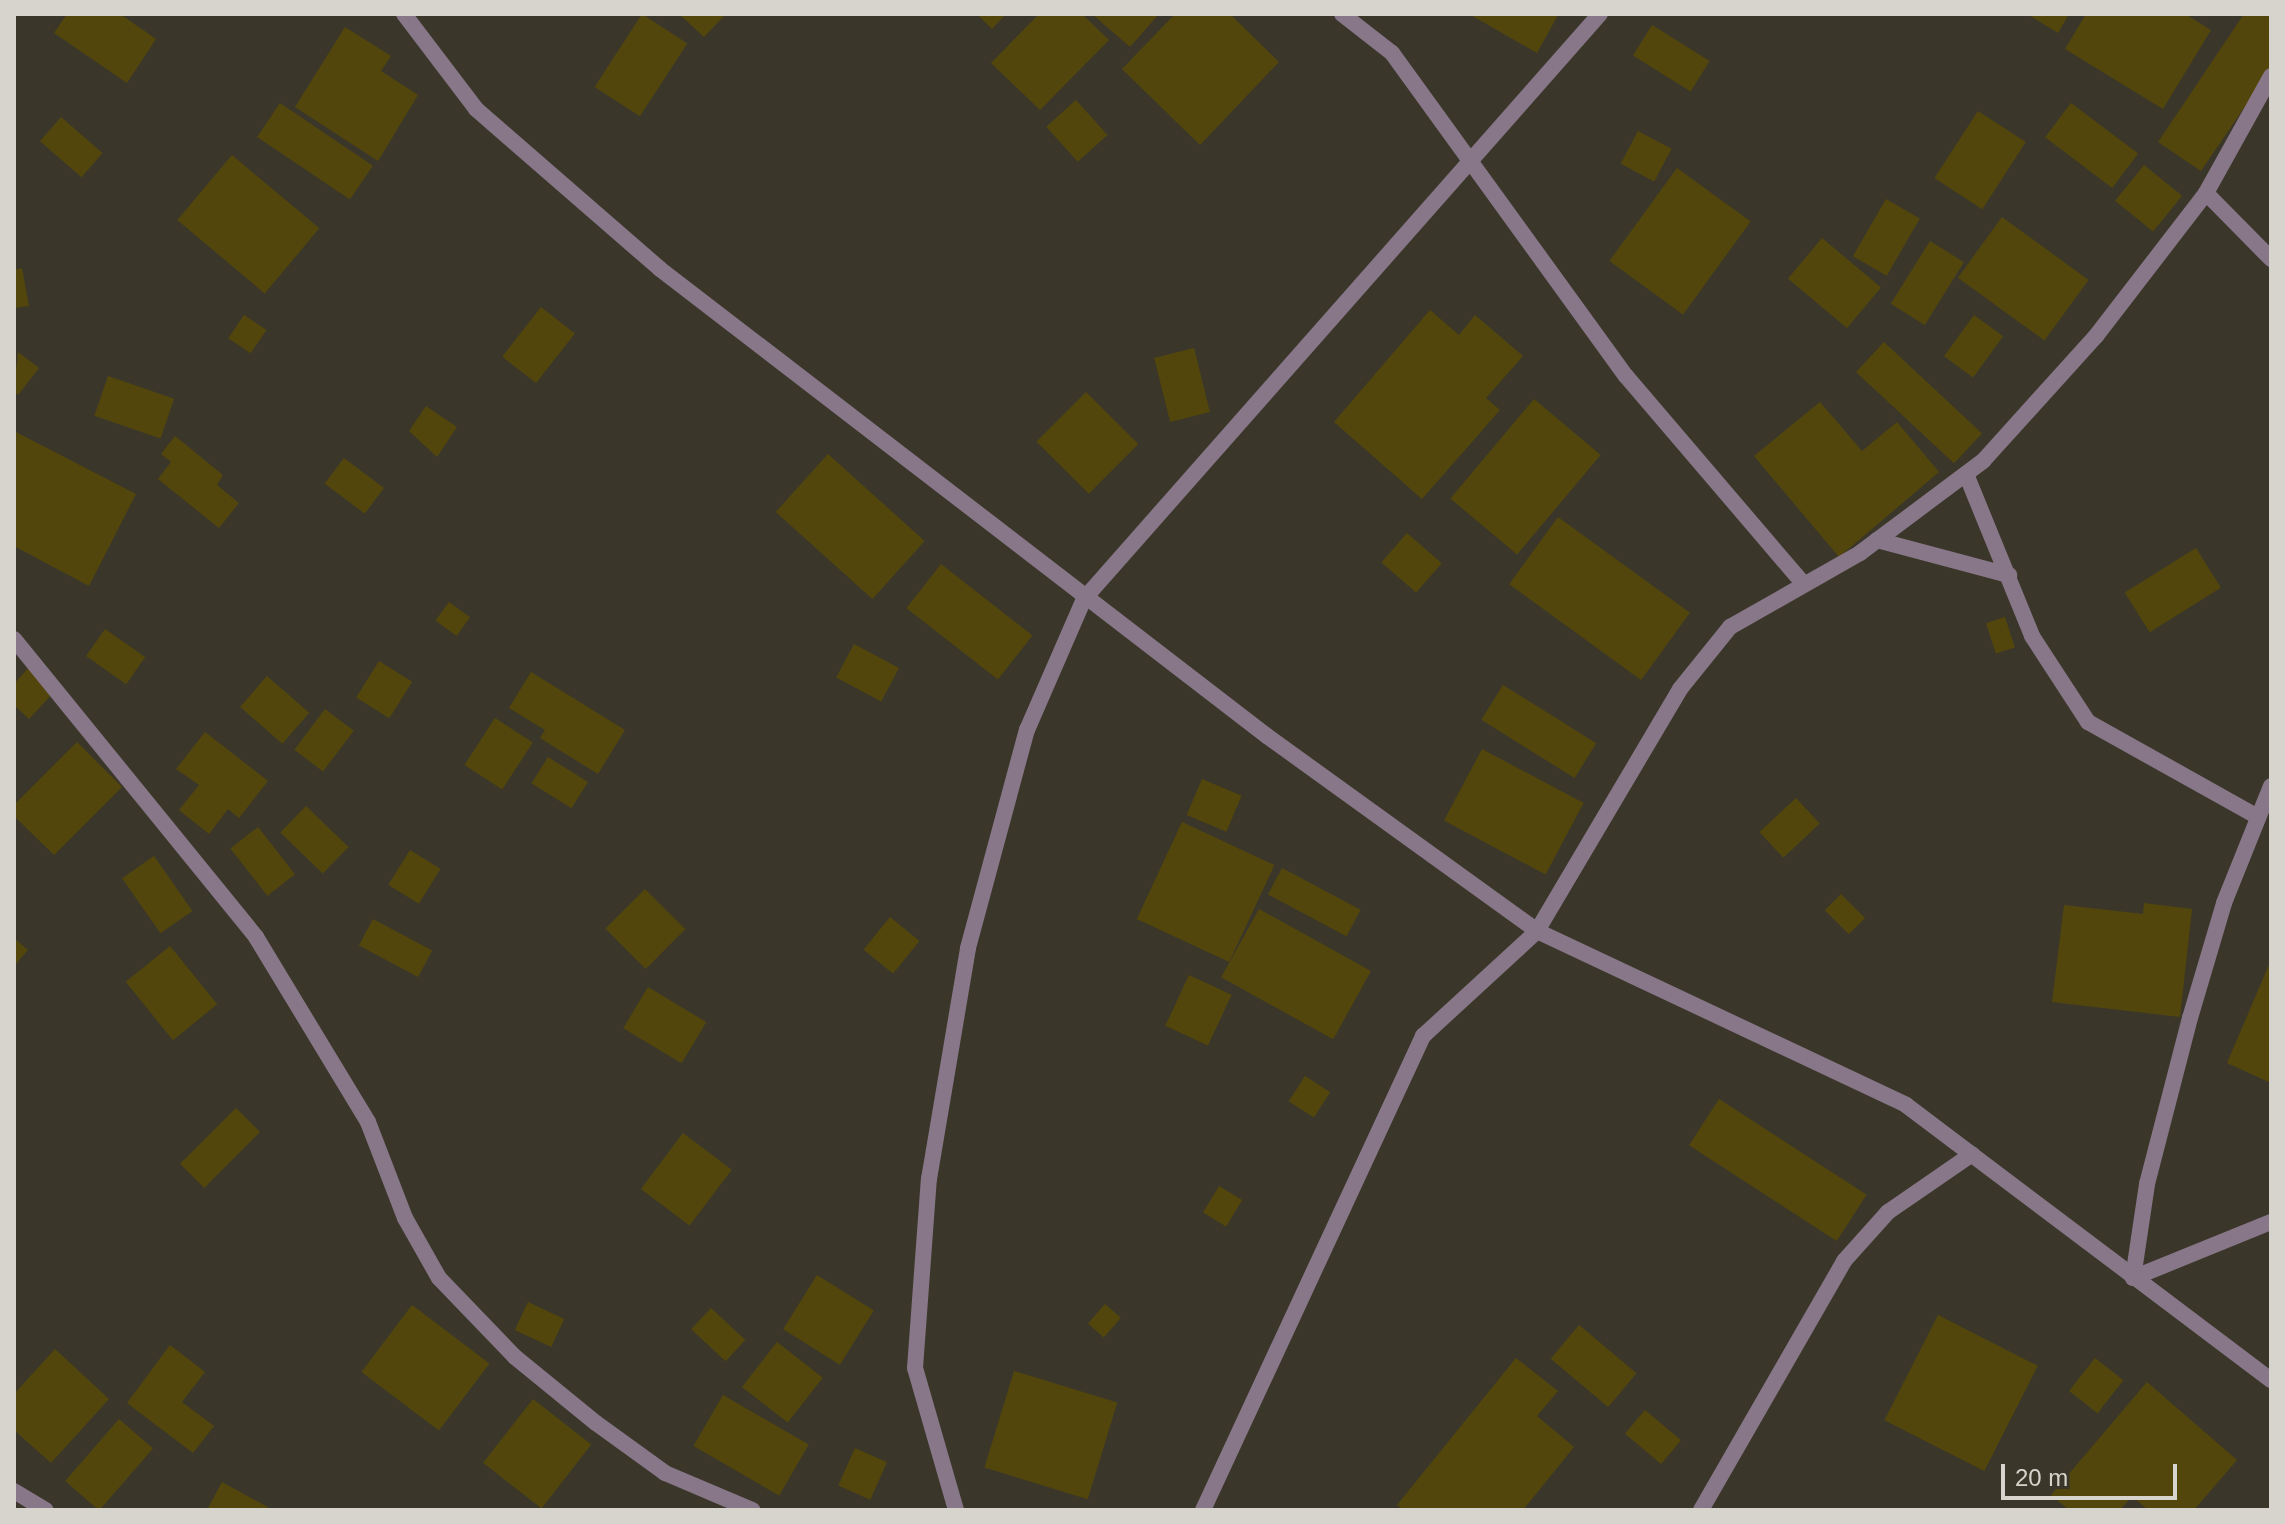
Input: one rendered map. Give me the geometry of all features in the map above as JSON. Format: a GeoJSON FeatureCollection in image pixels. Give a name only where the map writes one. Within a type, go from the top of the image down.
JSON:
{"type":"FeatureCollection","features":[{"type":"Feature","properties":{"kind":"street"},"geometry":{"type":"LineString","coordinates":[[404,14],[476,109],[601,219],[983,511],[1084,599],[1537,931],[1906,1105],[2271,1380]]}},
{"type":"Feature","properties":{"kind":"street"},"geometry":{"type":"LineString","coordinates":[[1342,14],[1392,53],[1626,376],[1802,582]]}},
{"type":"Feature","properties":{"kind":"street"},"geometry":{"type":"LineString","coordinates":[[956,1510],[915,1368],[929,1179],[968,948],[1019,759],[1084,599],[1473,163],[1600,14]]}},
{"type":"Feature","properties":{"kind":"street"},"geometry":{"type":"LineString","coordinates":[[1203,1510],[1423,1036],[1537,931],[1680,689],[1730,627],[1877,540],[1966,474],[2096,336],[2206,193],[2271,76]]}},
{"type":"Feature","properties":{"kind":"street"},"geometry":{"type":"LineString","coordinates":[[2206,193],[2271,259]]}},
{"type":"Feature","properties":{"kind":"street"},"geometry":{"type":"LineString","coordinates":[[1966,474],[2032,636],[2088,722],[2258,817]]}},
{"type":"Feature","properties":{"kind":"street"},"geometry":{"type":"LineString","coordinates":[[1877,540],[2009,575]]}},
{"type":"Feature","properties":{"kind":"street"},"geometry":{"type":"LineString","coordinates":[[14,639],[256,937],[368,1122],[405,1218],[439,1278],[515,1357],[596,1423],[665,1473],[752,1510]]}},
{"type":"Feature","properties":{"kind":"street"},"geometry":{"type":"LineString","coordinates":[[2133,1278],[2147,1184],[2190,1018],[2271,786]]}},
{"type":"Feature","properties":{"kind":"street"},"geometry":{"type":"LineString","coordinates":[[1701,1510],[1844,1261],[1888,1212],[1972,1154]]}},
{"type":"Feature","properties":{"kind":"street"},"geometry":{"type":"LineString","coordinates":[[2133,1278],[2271,1222]]}},
{"type":"Feature","properties":{"kind":"street"},"geometry":{"type":"LineString","coordinates":[[14,1491],[46,1510]]}},
{"type":"Feature","properties":{"kind":"building"},"geometry":{"type":"Polygon","coordinates":[[[67,14],[120,14],[156,39],[127,83],[54,33],[67,14]]]}},
{"type":"Feature","properties":{"kind":"building"},"geometry":{"type":"Polygon","coordinates":[[[642,14],[687,43],[640,116],[595,87],[642,14]]]}},
{"type":"Feature","properties":{"kind":"building"},"geometry":{"type":"Polygon","coordinates":[[[679,14],[726,14],[704,37],[679,14]]]}},
{"type":"Feature","properties":{"kind":"building"},"geometry":{"type":"Polygon","coordinates":[[[977,14],[1006,14],[992,29],[977,14]]]}},
{"type":"Feature","properties":{"kind":"building"},"geometry":{"type":"Polygon","coordinates":[[[1039,14],[1082,14],[1109,40],[1040,110],[991,63],[1039,14]]]}},
{"type":"Feature","properties":{"kind":"building"},"geometry":{"type":"Polygon","coordinates":[[[1092,14],[1159,14],[1130,47],[1092,14]]]}},
{"type":"Feature","properties":{"kind":"building"},"geometry":{"type":"Polygon","coordinates":[[[1175,14],[1230,14],[1279,62],[1200,145],[1122,69],[1175,14]]]}},
{"type":"Feature","properties":{"kind":"building"},"geometry":{"type":"Polygon","coordinates":[[[1469,14],[1556,14],[1558,15],[1537,53],[1469,14]]]}},
{"type":"Feature","properties":{"kind":"building"},"geometry":{"type":"Polygon","coordinates":[[[2027,14],[2069,14],[2058,33],[2027,14]]]}},
{"type":"Feature","properties":{"kind":"building"},"geometry":{"type":"Polygon","coordinates":[[[2086,14],[2185,14],[2211,30],[2163,109],[2065,49],[2086,14]]]}},
{"type":"Feature","properties":{"kind":"building"},"geometry":{"type":"Polygon","coordinates":[[[2244,14],[2271,15],[2271,68],[2201,171],[2158,142],[2244,14]]]}},
{"type":"Feature","properties":{"kind":"building"},"geometry":{"type":"Polygon","coordinates":[[[1652,25],[1710,61],[1691,92],[1633,56],[1652,25]]]}},
{"type":"Feature","properties":{"kind":"building"},"geometry":{"type":"Polygon","coordinates":[[[345,27],[391,56],[381,71],[418,95],[378,161],[295,107],[345,27]]]}},
{"type":"Feature","properties":{"kind":"building"},"geometry":{"type":"Polygon","coordinates":[[[1076,100],[1107,135],[1078,162],[1046,127],[1076,100]]]}},
{"type":"Feature","properties":{"kind":"building"},"geometry":{"type":"Polygon","coordinates":[[[280,103],[373,166],[350,200],[257,137],[280,103]]]}},
{"type":"Feature","properties":{"kind":"building"},"geometry":{"type":"Polygon","coordinates":[[[2071,103],[2138,154],[2112,188],[2045,137],[2071,103]]]}},
{"type":"Feature","properties":{"kind":"building"},"geometry":{"type":"Polygon","coordinates":[[[1978,111],[2026,142],[1982,209],[1934,178],[1978,111]]]}},
{"type":"Feature","properties":{"kind":"building"},"geometry":{"type":"Polygon","coordinates":[[[61,117],[103,153],[82,177],[40,141],[61,117]]]}},
{"type":"Feature","properties":{"kind":"building"},"geometry":{"type":"Polygon","coordinates":[[[1638,131],[1672,149],[1654,182],[1621,164],[1638,131]]]}},
{"type":"Feature","properties":{"kind":"building"},"geometry":{"type":"Polygon","coordinates":[[[232,155],[319,228],[265,293],[177,220],[232,155]]]}},
{"type":"Feature","properties":{"kind":"building"},"geometry":{"type":"Polygon","coordinates":[[[2144,165],[2182,196],[2153,232],[2115,201],[2144,165]]]}},
{"type":"Feature","properties":{"kind":"building"},"geometry":{"type":"Polygon","coordinates":[[[1677,168],[1751,221],[1683,315],[1609,261],[1677,168]]]}},
{"type":"Feature","properties":{"kind":"building"},"geometry":{"type":"Polygon","coordinates":[[[1886,199],[1920,219],[1887,276],[1853,256],[1886,199]]]}},
{"type":"Feature","properties":{"kind":"building"},"geometry":{"type":"Polygon","coordinates":[[[2002,217],[2089,280],[2044,341],[1958,278],[2002,217]]]}},
{"type":"Feature","properties":{"kind":"building"},"geometry":{"type":"Polygon","coordinates":[[[1822,238],[1881,287],[1847,328],[1788,279],[1822,238]]]}},
{"type":"Feature","properties":{"kind":"building"},"geometry":{"type":"Polygon","coordinates":[[[1930,241],[1964,262],[1925,325],[1891,304],[1930,241]]]}},
{"type":"Feature","properties":{"kind":"building"},"geometry":{"type":"Polygon","coordinates":[[[22,268],[29,306],[14,308],[14,270],[22,268]]]}},
{"type":"Feature","properties":{"kind":"building"},"geometry":{"type":"Polygon","coordinates":[[[541,307],[575,333],[536,383],[502,357],[541,307]]]}},
{"type":"Feature","properties":{"kind":"building"},"geometry":{"type":"Polygon","coordinates":[[[1430,310],[1459,335],[1475,315],[1523,356],[1486,398],[1500,410],[1422,499],[1334,422],[1430,310]]]}},
{"type":"Feature","properties":{"kind":"building"},"geometry":{"type":"Polygon","coordinates":[[[244,315],[266,330],[251,353],[228,338],[244,315]]]}},
{"type":"Feature","properties":{"kind":"building"},"geometry":{"type":"Polygon","coordinates":[[[1974,315],[2003,336],[1973,377],[1944,356],[1974,315]]]}},
{"type":"Feature","properties":{"kind":"building"},"geometry":{"type":"Polygon","coordinates":[[[1884,342],[1982,433],[1954,463],[1856,372],[1884,342]]]}},
{"type":"Feature","properties":{"kind":"building"},"geometry":{"type":"Polygon","coordinates":[[[1194,348],[1210,412],[1170,422],[1154,358],[1194,348]]]}},
{"type":"Feature","properties":{"kind":"building"},"geometry":{"type":"Polygon","coordinates":[[[18,352],[39,368],[18,395],[14,392],[18,352]]]}},
{"type":"Feature","properties":{"kind":"building"},"geometry":{"type":"Polygon","coordinates":[[[108,376],[174,399],[161,439],[94,416],[108,376]]]}},
{"type":"Feature","properties":{"kind":"building"},"geometry":{"type":"Polygon","coordinates":[[[1086,392],[1138,444],[1089,494],[1037,441],[1086,392]]]}},
{"type":"Feature","properties":{"kind":"building"},"geometry":{"type":"Polygon","coordinates":[[[1534,399],[1601,455],[1517,555],[1450,499],[1534,399]]]}},
{"type":"Feature","properties":{"kind":"building"},"geometry":{"type":"Polygon","coordinates":[[[1820,402],[1862,451],[1897,422],[1939,472],[1839,557],[1754,456],[1820,402]]]}},
{"type":"Feature","properties":{"kind":"building"},"geometry":{"type":"Polygon","coordinates":[[[426,406],[457,427],[437,457],[409,431],[426,406]]]}},
{"type":"Feature","properties":{"kind":"building"},"geometry":{"type":"Polygon","coordinates":[[[14,431],[136,494],[89,586],[14,546],[14,431]]]}},
{"type":"Feature","properties":{"kind":"building"},"geometry":{"type":"Polygon","coordinates":[[[175,436],[223,475],[217,485],[239,503],[219,528],[158,479],[171,462],[161,454],[175,436]]]}},
{"type":"Feature","properties":{"kind":"building"},"geometry":{"type":"Polygon","coordinates":[[[828,454],[925,541],[872,599],[776,512],[828,454]]]}},
{"type":"Feature","properties":{"kind":"building"},"geometry":{"type":"Polygon","coordinates":[[[344,458],[384,488],[365,514],[325,484],[344,458]]]}},
{"type":"Feature","properties":{"kind":"building"},"geometry":{"type":"Polygon","coordinates":[[[1558,517],[1690,613],[1641,680],[1509,584],[1558,517]]]}},
{"type":"Feature","properties":{"kind":"building"},"geometry":{"type":"Polygon","coordinates":[[[1407,533],[1442,563],[1416,593],[1381,562],[1407,533]]]}},
{"type":"Feature","properties":{"kind":"building"},"geometry":{"type":"Polygon","coordinates":[[[2196,548],[2221,588],[2150,632],[2125,593],[2196,548]]]}},
{"type":"Feature","properties":{"kind":"building"},"geometry":{"type":"Polygon","coordinates":[[[941,564],[1032,635],[998,680],[907,608],[941,564]]]}},
{"type":"Feature","properties":{"kind":"building"},"geometry":{"type":"Polygon","coordinates":[[[449,602],[470,617],[457,636],[435,621],[449,602]]]}},
{"type":"Feature","properties":{"kind":"building"},"geometry":{"type":"Polygon","coordinates":[[[2005,617],[2015,647],[1996,654],[1986,623],[2005,617]]]}},
{"type":"Feature","properties":{"kind":"building"},"geometry":{"type":"Polygon","coordinates":[[[105,629],[145,657],[126,684],[86,656],[105,629]]]}},
{"type":"Feature","properties":{"kind":"building"},"geometry":{"type":"Polygon","coordinates":[[[854,644],[899,668],[881,701],[836,678],[854,644]]]}},
{"type":"Feature","properties":{"kind":"building"},"geometry":{"type":"Polygon","coordinates":[[[379,661],[412,682],[389,718],[356,697],[379,661]]]}},
{"type":"Feature","properties":{"kind":"building"},"geometry":{"type":"Polygon","coordinates":[[[30,666],[56,690],[29,719],[14,705],[14,684],[30,666]]]}},
{"type":"Feature","properties":{"kind":"building"},"geometry":{"type":"Polygon","coordinates":[[[531,672],[625,730],[598,774],[540,738],[545,730],[509,708],[531,672]]]}},
{"type":"Feature","properties":{"kind":"building"},"geometry":{"type":"Polygon","coordinates":[[[267,676],[309,713],[282,744],[240,707],[267,676]]]}},
{"type":"Feature","properties":{"kind":"building"},"geometry":{"type":"Polygon","coordinates":[[[1503,685],[1596,743],[1575,778],[1481,720],[1503,685]]]}},
{"type":"Feature","properties":{"kind":"building"},"geometry":{"type":"Polygon","coordinates":[[[325,709],[354,731],[323,771],[294,750],[325,709]]]}},
{"type":"Feature","properties":{"kind":"building"},"geometry":{"type":"Polygon","coordinates":[[[495,718],[533,743],[502,789],[465,765],[495,718]]]}},
{"type":"Feature","properties":{"kind":"building"},"geometry":{"type":"Polygon","coordinates":[[[205,732],[268,781],[239,818],[228,809],[209,834],[179,810],[199,785],[176,769],[205,732]]]}},
{"type":"Feature","properties":{"kind":"building"},"geometry":{"type":"Polygon","coordinates":[[[77,742],[122,787],[54,855],[14,816],[14,805],[77,742]]]}},
{"type":"Feature","properties":{"kind":"building"},"geometry":{"type":"Polygon","coordinates":[[[1482,749],[1584,803],[1546,875],[1444,821],[1482,749]]]}},
{"type":"Feature","properties":{"kind":"building"},"geometry":{"type":"Polygon","coordinates":[[[548,757],[588,782],[571,808],[532,783],[548,757]]]}},
{"type":"Feature","properties":{"kind":"building"},"geometry":{"type":"Polygon","coordinates":[[[1202,779],[1242,796],[1226,832],[1187,815],[1202,779]]]}},
{"type":"Feature","properties":{"kind":"building"},"geometry":{"type":"Polygon","coordinates":[[[1796,798],[1820,824],[1783,858],[1759,832],[1796,798]]]}},
{"type":"Feature","properties":{"kind":"building"},"geometry":{"type":"Polygon","coordinates":[[[306,806],[348,847],[323,874],[280,833],[306,806]]]}},
{"type":"Feature","properties":{"kind":"building"},"geometry":{"type":"Polygon","coordinates":[[[1182,822],[1274,865],[1229,962],[1137,919],[1182,822]]]}},
{"type":"Feature","properties":{"kind":"building"},"geometry":{"type":"Polygon","coordinates":[[[258,827],[295,874],[267,896],[230,849],[258,827]]]}},
{"type":"Feature","properties":{"kind":"building"},"geometry":{"type":"Polygon","coordinates":[[[410,850],[441,869],[419,904],[388,885],[410,850]]]}},
{"type":"Feature","properties":{"kind":"building"},"geometry":{"type":"Polygon","coordinates":[[[154,856],[192,911],[160,933],[122,878],[154,856]]]}},
{"type":"Feature","properties":{"kind":"building"},"geometry":{"type":"Polygon","coordinates":[[[1282,868],[1361,910],[1346,936],[1268,894],[1282,868]]]}},
{"type":"Feature","properties":{"kind":"building"},"geometry":{"type":"Polygon","coordinates":[[[645,889],[685,929],[646,969],[605,929],[645,889]]]}},
{"type":"Feature","properties":{"kind":"building"},"geometry":{"type":"Polygon","coordinates":[[[1841,894],[1865,918],[1849,934],[1825,910],[1841,894]]]}},
{"type":"Feature","properties":{"kind":"building"},"geometry":{"type":"Polygon","coordinates":[[[2144,903],[2192,909],[2180,1017],[2052,1002],[2064,905],[2143,914],[2144,903]]]}},
{"type":"Feature","properties":{"kind":"building"},"geometry":{"type":"Polygon","coordinates":[[[1259,909],[1371,971],[1333,1039],[1221,977],[1259,909]]]}},
{"type":"Feature","properties":{"kind":"building"},"geometry":{"type":"Polygon","coordinates":[[[890,917],[920,941],[893,974],[864,950],[890,917]]]}},
{"type":"Feature","properties":{"kind":"building"},"geometry":{"type":"Polygon","coordinates":[[[373,919],[432,950],[418,977],[359,945],[373,919]]]}},
{"type":"Feature","properties":{"kind":"building"},"geometry":{"type":"Polygon","coordinates":[[[14,938],[28,950],[14,966],[14,938]]]}},
{"type":"Feature","properties":{"kind":"building"},"geometry":{"type":"Polygon","coordinates":[[[170,946],[217,1004],[173,1040],[126,982],[170,946]]]}},
{"type":"Feature","properties":{"kind":"building"},"geometry":{"type":"Polygon","coordinates":[[[2271,960],[2271,1083],[2227,1063],[2271,960]]]}},
{"type":"Feature","properties":{"kind":"building"},"geometry":{"type":"Polygon","coordinates":[[[1189,975],[1232,995],[1208,1046],[1165,1026],[1189,975]]]}},
{"type":"Feature","properties":{"kind":"building"},"geometry":{"type":"Polygon","coordinates":[[[648,987],[706,1022],[682,1063],[623,1028],[648,987]]]}},
{"type":"Feature","properties":{"kind":"building"},"geometry":{"type":"Polygon","coordinates":[[[1305,1076],[1330,1092],[1314,1117],[1289,1101],[1305,1076]]]}},
{"type":"Feature","properties":{"kind":"building"},"geometry":{"type":"Polygon","coordinates":[[[1719,1099],[1867,1195],[1837,1241],[1689,1145],[1719,1099]]]}},
{"type":"Feature","properties":{"kind":"building"},"geometry":{"type":"Polygon","coordinates":[[[236,1108],[260,1132],[204,1188],[180,1164],[236,1108]]]}},
{"type":"Feature","properties":{"kind":"building"},"geometry":{"type":"Polygon","coordinates":[[[683,1133],[732,1170],[690,1226],[641,1189],[683,1133]]]}},
{"type":"Feature","properties":{"kind":"building"},"geometry":{"type":"Polygon","coordinates":[[[1219,1186],[1242,1200],[1226,1226],[1203,1213],[1219,1186]]]}},
{"type":"Feature","properties":{"kind":"building"},"geometry":{"type":"Polygon","coordinates":[[[817,1275],[874,1311],[840,1365],[783,1329],[817,1275]]]}},
{"type":"Feature","properties":{"kind":"building"},"geometry":{"type":"Polygon","coordinates":[[[528,1302],[564,1319],[551,1347],[515,1330],[528,1302]]]}},
{"type":"Feature","properties":{"kind":"building"},"geometry":{"type":"Polygon","coordinates":[[[1105,1304],[1121,1318],[1104,1337],[1088,1324],[1105,1304]]]}},
{"type":"Feature","properties":{"kind":"building"},"geometry":{"type":"Polygon","coordinates":[[[412,1305],[489,1363],[439,1430],[361,1372],[412,1305]]]}},
{"type":"Feature","properties":{"kind":"building"},"geometry":{"type":"Polygon","coordinates":[[[711,1308],[745,1340],[726,1361],[691,1329],[711,1308]]]}},
{"type":"Feature","properties":{"kind":"building"},"geometry":{"type":"Polygon","coordinates":[[[1938,1315],[2038,1366],[1984,1471],[1884,1420],[1938,1315]]]}},
{"type":"Feature","properties":{"kind":"building"},"geometry":{"type":"Polygon","coordinates":[[[1579,1325],[1636,1373],[1608,1407],[1551,1359],[1579,1325]]]}},
{"type":"Feature","properties":{"kind":"building"},"geometry":{"type":"Polygon","coordinates":[[[777,1342],[823,1378],[788,1423],[742,1387],[777,1342]]]}},
{"type":"Feature","properties":{"kind":"building"},"geometry":{"type":"Polygon","coordinates":[[[170,1345],[205,1372],[182,1402],[214,1426],[193,1453],[127,1403],[170,1345]]]}},
{"type":"Feature","properties":{"kind":"building"},"geometry":{"type":"Polygon","coordinates":[[[55,1349],[109,1399],[51,1463],[14,1430],[14,1394],[55,1349]]]}},
{"type":"Feature","properties":{"kind":"building"},"geometry":{"type":"Polygon","coordinates":[[[1516,1358],[1558,1391],[1537,1416],[1574,1447],[1523,1510],[1403,1510],[1397,1505],[1516,1358]]]}},
{"type":"Feature","properties":{"kind":"building"},"geometry":{"type":"Polygon","coordinates":[[[2095,1358],[2123,1380],[2098,1413],[2069,1391],[2095,1358]]]}},
{"type":"Feature","properties":{"kind":"building"},"geometry":{"type":"Polygon","coordinates":[[[1014,1371],[1117,1403],[1088,1499],[984,1468],[1014,1371]]]}},
{"type":"Feature","properties":{"kind":"building"},"geometry":{"type":"Polygon","coordinates":[[[2147,1382],[2237,1460],[2194,1510],[2148,1510],[2132,1496],[2120,1510],[2069,1510],[2051,1495],[2147,1382]]]}},
{"type":"Feature","properties":{"kind":"building"},"geometry":{"type":"Polygon","coordinates":[[[723,1395],[809,1444],[779,1496],[694,1446],[723,1395]]]}},
{"type":"Feature","properties":{"kind":"building"},"geometry":{"type":"Polygon","coordinates":[[[533,1399],[591,1445],[541,1508],[483,1463],[533,1399]]]}},
{"type":"Feature","properties":{"kind":"building"},"geometry":{"type":"Polygon","coordinates":[[[1645,1410],[1681,1440],[1661,1464],[1625,1434],[1645,1410]]]}},
{"type":"Feature","properties":{"kind":"building"},"geometry":{"type":"Polygon","coordinates":[[[119,1419],[153,1449],[100,1510],[65,1481],[119,1419]]]}},
{"type":"Feature","properties":{"kind":"building"},"geometry":{"type":"Polygon","coordinates":[[[855,1448],[887,1462],[870,1500],[838,1485],[855,1448]]]}},
{"type":"Feature","properties":{"kind":"building"},"geometry":{"type":"Polygon","coordinates":[[[222,1482],[273,1510],[207,1510],[222,1482]]]}}]}
